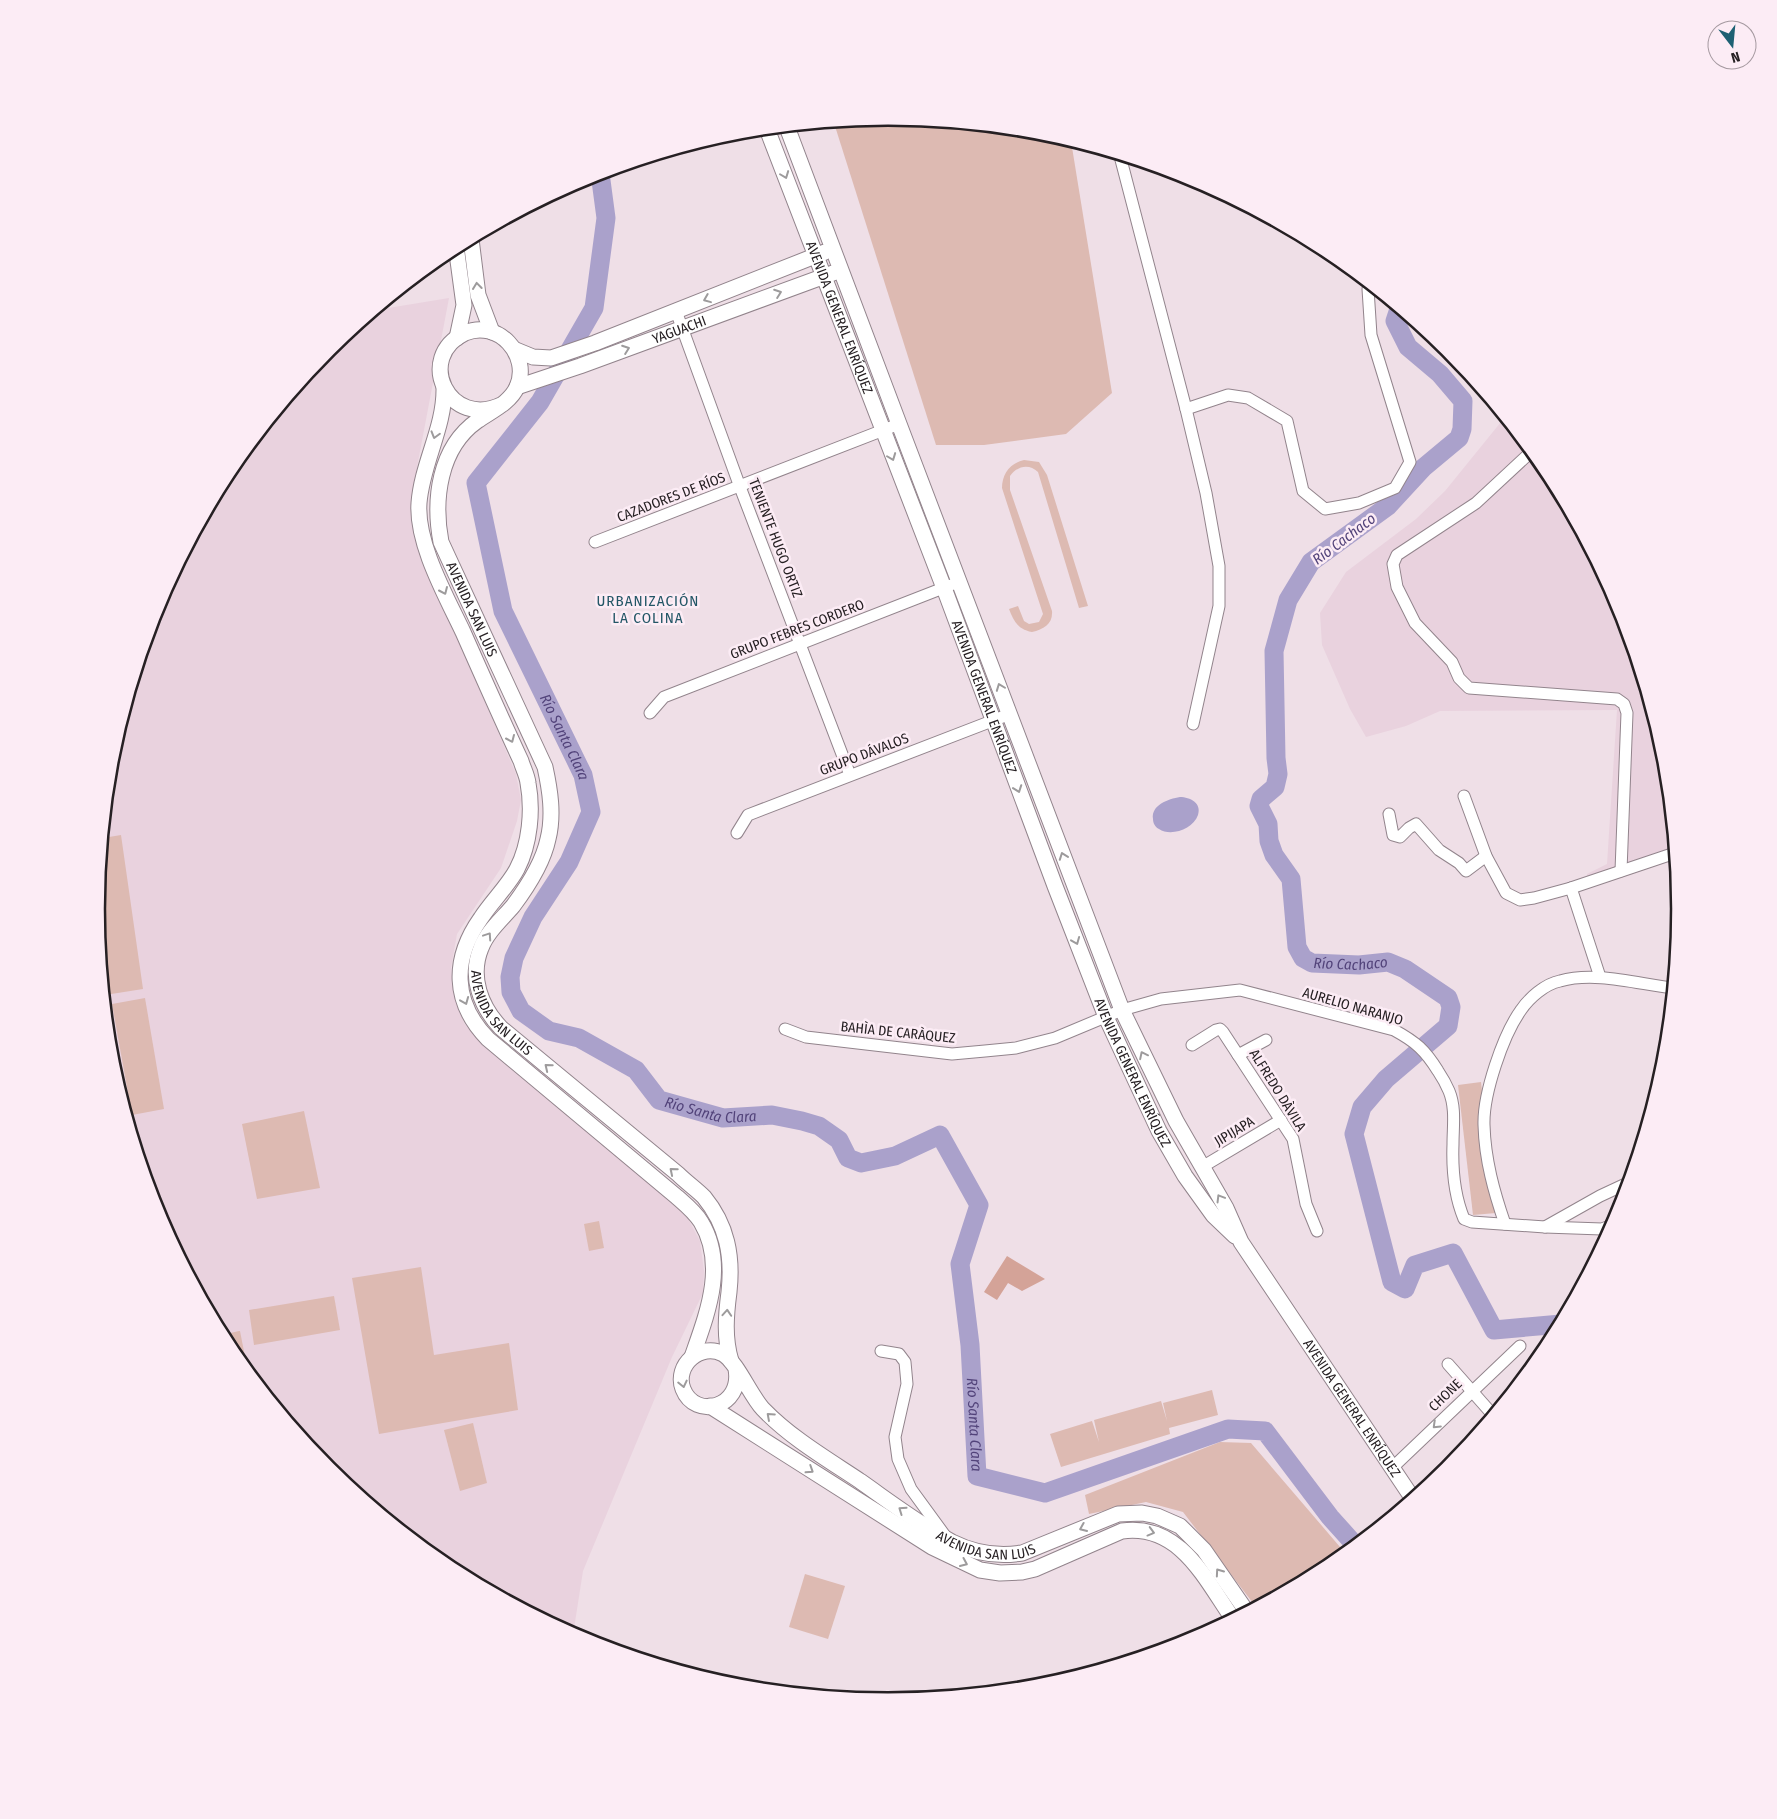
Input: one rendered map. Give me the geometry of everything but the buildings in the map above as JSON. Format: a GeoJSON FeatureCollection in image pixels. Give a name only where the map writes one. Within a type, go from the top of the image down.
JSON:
{"type":"FeatureCollection","features":[{"type":"Feature","properties":{"kind":"street","name":"AVENIDA GENERAL ENRÍQUEZ"},"geometry":{"type":"LineString","coordinates":[[789,133],[1071,879],[1133,1036],[1176,1121],[1226,1208],[1241,1242],[1410,1494]]}},
{"type":"Feature","properties":{"kind":"street","name":"AVENIDA GENERAL ENRÍQUEZ"},"geometry":{"type":"LineString","coordinates":[[770,136],[944,588],[1106,1017],[1159,1131],[1185,1176],[1213,1215],[1241,1242]]}},
{"type":"Feature","properties":{"kind":"street"},"geometry":{"type":"LineString","coordinates":[[1122,162],[1186,409],[1206,493],[1219,566],[1219,606],[1193,724]]}},
{"type":"Feature","properties":{"kind":"street"},"geometry":{"type":"LineString","coordinates":[[472,246],[478,295],[492,332]]}},
{"type":"Feature","properties":{"kind":"street","name":"YAGUACHI"},"geometry":{"type":"LineString","coordinates":[[516,350],[542,359],[558,356],[834,249]]}},
{"type":"Feature","properties":{"kind":"street"},"geometry":{"type":"LineString","coordinates":[[457,255],[464,305],[457,338]]}},
{"type":"Feature","properties":{"kind":"street","name":"YAGUACHI"},"geometry":{"type":"LineString","coordinates":[[517,387],[580,366],[842,269]]}},
{"type":"Feature","properties":{"kind":"street"},"geometry":{"type":"LineString","coordinates":[[1186,409],[1228,395],[1248,398],[1287,421],[1303,490],[1325,509],[1359,503],[1395,488],[1410,462],[1371,335],[1368,290]]}},
{"type":"Feature","properties":{"kind":"street","name":"TENIENTE HUGO ORTIZ"},"geometry":{"type":"LineString","coordinates":[[676,311],[740,487],[850,775]]}},
{"type":"Feature","properties":{"kind":"street"},"geometry":{"type":"LineString","coordinates":[[474,331],[492,332],[504,338],[516,350],[520,362],[520,375],[517,387],[503,404],[494,408],[474,410],[456,402],[444,387],[441,366],[449,346],[457,338],[474,331]]}},
{"type":"Feature","properties":{"kind":"street","name":"AVENIDA SAN LUIS"},"geometry":{"type":"LineString","coordinates":[[444,387],[442,409],[422,485],[419,504],[420,522],[430,559],[521,761],[528,782],[531,808],[528,835],[517,869],[480,918],[464,950],[459,978],[462,993],[472,1018],[488,1039],[677,1196],[701,1221],[711,1246],[715,1270],[707,1314],[692,1357]]}},
{"type":"Feature","properties":{"kind":"street","name":"AVENIDA SAN LUIS"},"geometry":{"type":"LineString","coordinates":[[503,404],[475,422],[456,443],[444,467],[439,486],[437,506],[437,524],[441,542],[545,767],[550,794],[548,839],[530,882],[513,906],[498,922],[481,948],[477,973],[479,993],[489,1016],[703,1196],[721,1224],[730,1256],[726,1339],[733,1365],[759,1404],[794,1435],[924,1526],[973,1550],[991,1555],[1006,1556],[1022,1553],[1118,1514],[1142,1513],[1157,1516],[1180,1526],[1199,1544],[1244,1607]]}},
{"type":"Feature","properties":{"kind":"street","name":"CAZADORES DE RÍOS"},"geometry":{"type":"LineString","coordinates":[[594,542],[740,487],[898,424]]}},
{"type":"Feature","properties":{"kind":"street"},"geometry":{"type":"LineString","coordinates":[[1527,456],[1476,503],[1397,555],[1393,564],[1397,587],[1415,623],[1452,662],[1460,678],[1468,688],[1617,699],[1624,704],[1627,713],[1621,872]]}},
{"type":"Feature","properties":{"kind":"street","name":"GRUPO FEBRES CORDERO"},"geometry":{"type":"LineString","coordinates":[[650,712],[664,697],[960,582]]}},
{"type":"Feature","properties":{"kind":"street","name":"GRUPO DÁVALOS"},"geometry":{"type":"LineString","coordinates":[[737,833],[748,816],[1010,714]]}},
{"type":"Feature","properties":{"kind":"street"},"geometry":{"type":"LineString","coordinates":[[1464,796],[1486,856],[1506,893],[1520,900],[1571,888],[1670,855]]}},
{"type":"Feature","properties":{"kind":"street"},"geometry":{"type":"LineString","coordinates":[[1390,814],[1393,835],[1400,837],[1416,824],[1439,850],[1459,863],[1466,871],[1486,856]]}},
{"type":"Feature","properties":{"kind":"street"},"geometry":{"type":"LineString","coordinates":[[1055,886],[1071,879]]}},
{"type":"Feature","properties":{"kind":"street"},"geometry":{"type":"LineString","coordinates":[[1571,888],[1600,977]]}},
{"type":"Feature","properties":{"kind":"street"},"geometry":{"type":"LineString","coordinates":[[1505,1224],[1488,1168],[1483,1122],[1487,1090],[1506,1038],[1520,1011],[1530,998],[1557,981],[1600,977],[1667,987]]}},
{"type":"Feature","properties":{"kind":"street","name":"AURELIO NARANJO"},"geometry":{"type":"LineString","coordinates":[[1122,1010],[1161,999],[1240,990],[1394,1030],[1410,1038],[1428,1054],[1450,1092],[1454,1126],[1456,1198],[1464,1219],[1472,1222],[1602,1231]]}},
{"type":"Feature","properties":{"kind":"street","name":"BAHÌA DE CARÀQUEZ"},"geometry":{"type":"LineString","coordinates":[[785,1029],[806,1037],[952,1054],[1016,1048],[1055,1038],[1122,1010]]}},
{"type":"Feature","properties":{"kind":"street","name":"ALFREDO DÀVILA"},"geometry":{"type":"LineString","coordinates":[[1192,1045],[1220,1029],[1238,1055],[1293,1139],[1306,1204],[1317,1231]]}},
{"type":"Feature","properties":{"kind":"street"},"geometry":{"type":"LineString","coordinates":[[1118,1043],[1133,1036]]}},
{"type":"Feature","properties":{"kind":"street"},"geometry":{"type":"LineString","coordinates":[[1238,1055],[1266,1040]]}},
{"type":"Feature","properties":{"kind":"street","name":"JIPIJAPA"},"geometry":{"type":"LineString","coordinates":[[1202,1167],[1281,1120]]}},
{"type":"Feature","properties":{"kind":"street"},"geometry":{"type":"LineString","coordinates":[[1545,1227],[1620,1186]]}},
{"type":"Feature","properties":{"kind":"street","name":"CHONE"},"geometry":{"type":"LineString","coordinates":[[1392,1468],[1520,1346]]}},
{"type":"Feature","properties":{"kind":"street"},"geometry":{"type":"LineString","coordinates":[[708,1351],[716,1352],[724,1355],[733,1365],[737,1378],[736,1386],[726,1401],[718,1405],[701,1406],[687,1396],[681,1380],[682,1371],[692,1357],[708,1351]]}},
{"type":"Feature","properties":{"kind":"street"},"geometry":{"type":"LineString","coordinates":[[881,1351],[898,1354],[906,1362],[907,1384],[895,1437],[898,1459],[911,1489],[948,1539]]}},
{"type":"Feature","properties":{"kind":"street"},"geometry":{"type":"LineString","coordinates":[[1448,1364],[1490,1411]]}},
{"type":"Feature","properties":{"kind":"street","name":"AVENIDA SAN LUIS"},"geometry":{"type":"LineString","coordinates":[[710,1406],[932,1547],[980,1570],[1000,1573],[1022,1572],[1035,1569],[1122,1531],[1154,1532],[1170,1540],[1184,1551],[1230,1614]]}},
{"type":"Feature","properties":{"kind":"shaded area"},"geometry":{"type":"Polygon","coordinates":[[[888,126],[940,128],[991,133],[1041,141],[1072,148],[1112,393],[1066,434],[984,445],[936,445],[836,128],[888,126]]]}},
{"type":"Feature","properties":{"kind":"shaded area"},"geometry":{"type":"Polygon","coordinates":[[[449,298],[414,483],[413,517],[419,547],[516,774],[521,800],[517,821],[501,868],[457,934],[451,968],[453,991],[464,1023],[483,1046],[685,1213],[700,1241],[704,1271],[703,1293],[672,1357],[583,1571],[574,1626],[497,1588],[453,1561],[412,1531],[372,1499],[334,1464],[299,1426],[267,1386],[237,1345],[210,1301],[186,1256],[165,1209],[147,1161],[132,1112],[120,1062],[112,1012],[105,910],[107,858],[112,807],[120,757],[132,707],[147,658],[165,610],[186,563],[210,518],[237,474],[267,433],[299,393],[334,355],[387,308],[449,298]]]}},
{"type":"Feature","properties":{"kind":"shaded area"},"geometry":{"type":"Polygon","coordinates":[[[1501,422],[1540,474],[1567,518],[1591,563],[1612,610],[1630,658],[1645,707],[1657,757],[1665,807],[1670,861],[1587,887],[1587,874],[1607,864],[1617,710],[1440,711],[1406,726],[1366,737],[1350,709],[1322,645],[1320,613],[1346,572],[1416,519],[1445,491],[1501,422]]]}},
{"type":"Feature","properties":{"kind":"shaded area"},"geometry":{"type":"Polygon","coordinates":[[[1024,460],[1039,462],[1047,475],[1088,606],[1079,608],[1038,472],[1031,467],[1020,468],[1010,476],[1010,490],[1052,611],[1049,623],[1032,632],[1023,629],[1017,624],[1009,609],[1018,606],[1024,621],[1029,624],[1039,622],[1043,614],[1002,488],[1003,478],[1011,466],[1024,460]]]}},
{"type":"Feature","properties":{"kind":"shaded area"},"geometry":{"type":"Polygon","coordinates":[[[1188,798],[1197,804],[1199,811],[1195,820],[1187,828],[1175,832],[1164,831],[1154,825],[1153,814],[1158,806],[1170,799],[1188,798]]]}},
{"type":"Feature","properties":{"kind":"shaded area"},"geometry":{"type":"Polygon","coordinates":[[[121,835],[143,989],[110,994],[105,910],[109,837],[121,835]]]}},
{"type":"Feature","properties":{"kind":"shaded area"},"geometry":{"type":"Polygon","coordinates":[[[145,998],[164,1109],[133,1115],[112,1004],[145,998]]]}},
{"type":"Feature","properties":{"kind":"shaded area"},"geometry":{"type":"Polygon","coordinates":[[[1481,1082],[1496,1213],[1473,1215],[1458,1085],[1481,1082]]]}},
{"type":"Feature","properties":{"kind":"shaded area"},"geometry":{"type":"Polygon","coordinates":[[[304,1111],[320,1188],[257,1199],[242,1124],[304,1111]]]}},
{"type":"Feature","properties":{"kind":"shaded area"},"geometry":{"type":"Polygon","coordinates":[[[599,1221],[604,1248],[589,1251],[584,1224],[599,1221]]]}},
{"type":"Feature","properties":{"kind":"shaded area"},"geometry":{"type":"Polygon","coordinates":[[[1007,1256],[1045,1279],[1022,1291],[1008,1283],[997,1300],[984,1292],[1007,1256]]]}},
{"type":"Feature","properties":{"kind":"shaded area"},"geometry":{"type":"Polygon","coordinates":[[[421,1267],[434,1355],[509,1343],[518,1410],[379,1434],[352,1278],[421,1267]]]}},
{"type":"Feature","properties":{"kind":"shaded area"},"geometry":{"type":"Polygon","coordinates":[[[334,1296],[340,1330],[254,1345],[249,1310],[334,1296]]]}},
{"type":"Feature","properties":{"kind":"shaded area"},"geometry":{"type":"Polygon","coordinates":[[[240,1331],[245,1356],[237,1345],[230,1333],[240,1331]]]}},
{"type":"Feature","properties":{"kind":"shaded area"},"geometry":{"type":"Polygon","coordinates":[[[1212,1390],[1218,1415],[1169,1428],[1170,1434],[1061,1467],[1050,1434],[1092,1421],[1099,1442],[1094,1420],[1161,1401],[1167,1421],[1163,1403],[1212,1390]]]}},
{"type":"Feature","properties":{"kind":"shaded area"},"geometry":{"type":"Polygon","coordinates":[[[473,1423],[487,1483],[460,1491],[444,1430],[473,1423]]]}},
{"type":"Feature","properties":{"kind":"shaded area"},"geometry":{"type":"Polygon","coordinates":[[[1220,1442],[1251,1443],[1341,1548],[1280,1588],[1253,1603],[1183,1512],[1146,1502],[1089,1514],[1085,1495],[1220,1442]]]}},
{"type":"Feature","properties":{"kind":"shaded area"},"geometry":{"type":"Polygon","coordinates":[[[805,1574],[845,1586],[828,1639],[789,1627],[805,1574]]]}},
{"type":"Feature","properties":{"kind":"waterway","name":"Río Santa Clara"},"geometry":{"type":"LineString","coordinates":[[601,181],[606,218],[594,308],[540,402],[476,483],[503,611],[583,775],[591,812],[569,862],[533,917],[514,958],[510,977],[511,992],[521,1011],[549,1031],[579,1038],[636,1070],[659,1100],[723,1118],[772,1115],[819,1126],[839,1140],[848,1158],[861,1163],[895,1156],[940,1135],[979,1205],[960,1264],[970,1345],[977,1476],[1045,1493],[1228,1429],[1265,1431],[1330,1517],[1351,1541]]}},
{"type":"Feature","properties":{"kind":"waterway","name":"Río Cachaco"},"geometry":{"type":"LineString","coordinates":[[1397,314],[1395,321],[1408,347],[1440,374],[1463,401],[1462,429],[1459,438],[1423,468],[1388,506],[1311,562],[1288,600],[1274,651],[1278,774],[1275,787],[1261,799],[1259,806],[1268,824],[1269,841],[1274,855],[1291,879],[1297,947],[1303,958],[1312,963],[1359,965],[1388,962],[1405,969],[1448,998],[1451,1007],[1448,1026],[1386,1079],[1362,1107],[1354,1134],[1392,1282],[1405,1289],[1415,1265],[1453,1253],[1494,1330],[1552,1325]]}},
{"type":"Feature","properties":{"kind":"district","name":"URBANIZACIÓN LA COLINA"},"geometry":{"type":"Point","coordinates":[648,610]}}]}
